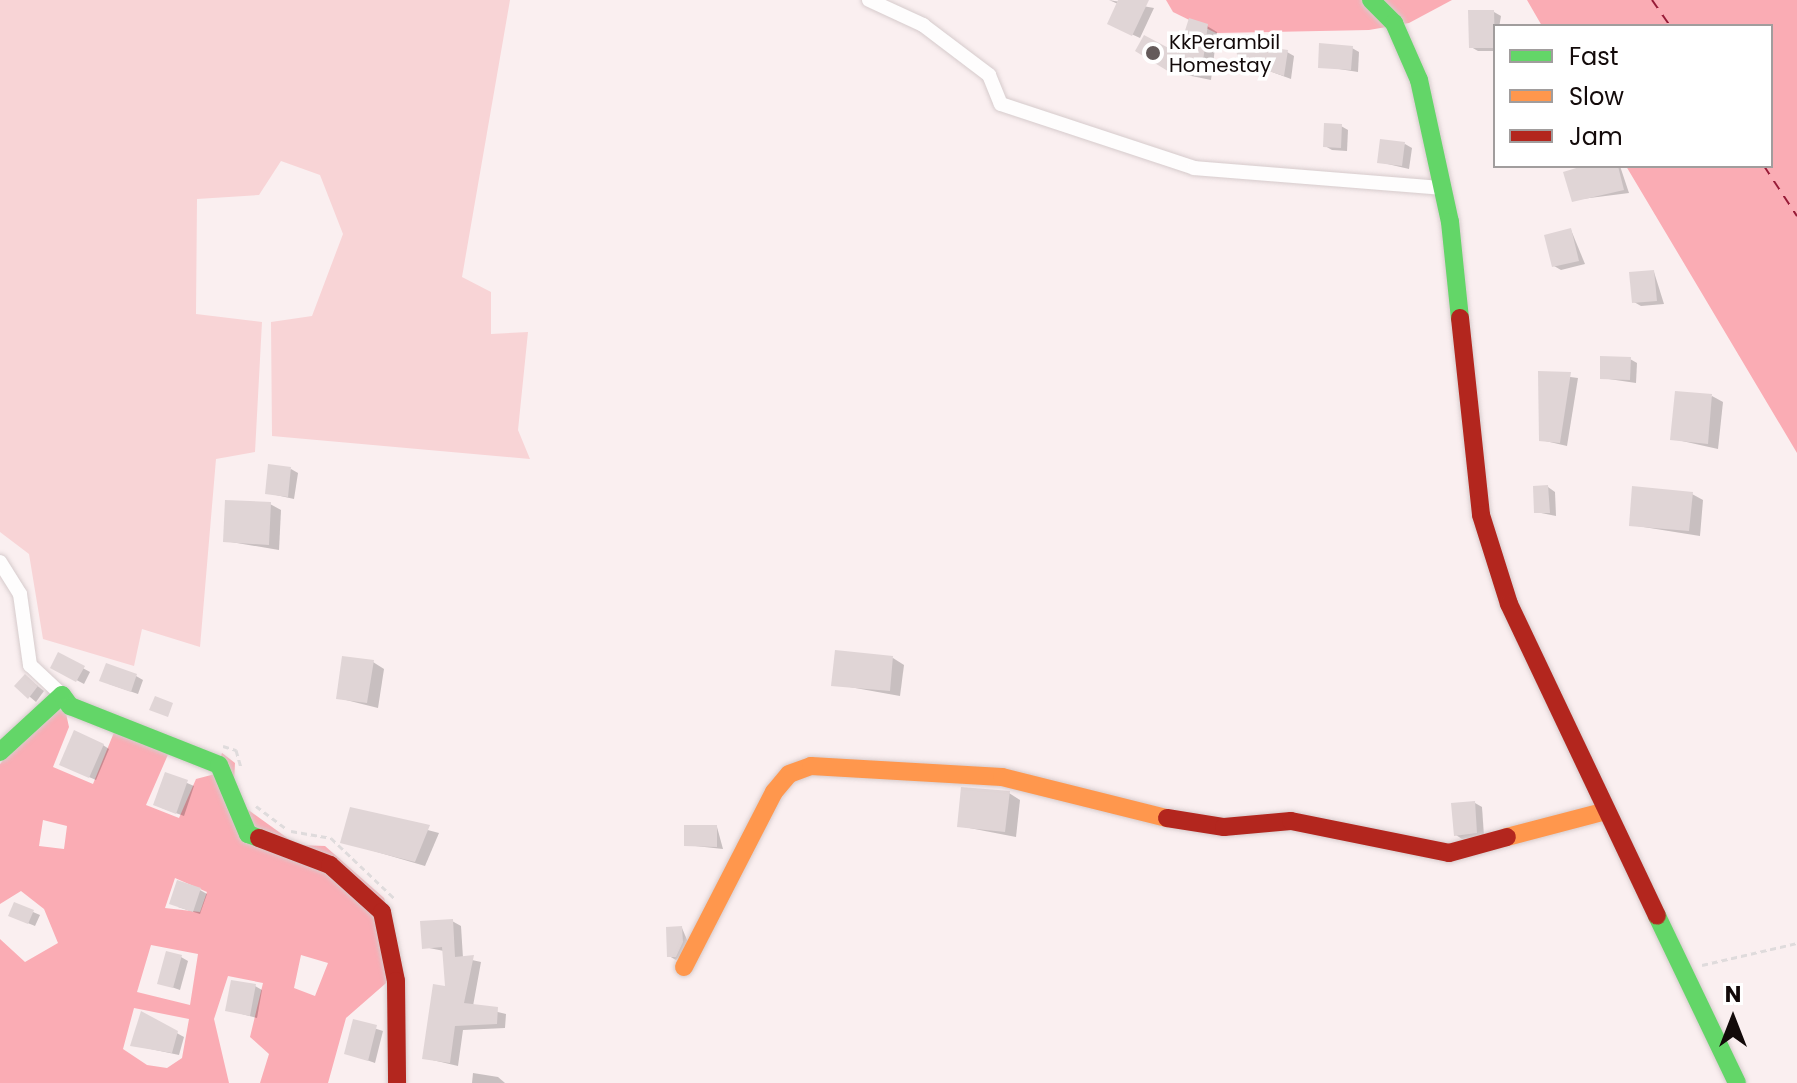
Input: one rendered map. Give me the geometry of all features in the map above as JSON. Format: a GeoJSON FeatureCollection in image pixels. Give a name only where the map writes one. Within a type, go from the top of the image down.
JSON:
{"type":"FeatureCollection","features":[{"type":"Feature","properties":{"kind":"street"},"geometry":{"type":"LineString","coordinates":[[869,0],[923,25],[989,75],[1001,104],[1194,168],[1443,188]]}},
{"type":"Feature","properties":{"kind":"street"},"geometry":{"type":"LineString","coordinates":[[1371,0],[1394,23],[1419,80],[1443,188],[1481,515],[1509,604],[1737,1083]]}},
{"type":"Feature","properties":{"kind":"street"},"geometry":{"type":"LineString","coordinates":[[0,562],[20,594],[30,665],[70,706],[219,765],[248,834],[330,865],[377,904],[396,981],[397,1083]]}},
{"type":"Feature","properties":{"kind":"street"},"geometry":{"type":"LineString","coordinates":[[0,752],[62,695]]}},
{"type":"Feature","properties":{"kind":"street"},"geometry":{"type":"LineString","coordinates":[[684,967],[774,792],[789,774],[811,766],[1002,777],[1164,818],[1224,827],[1291,821],[1449,853],[1606,811]]}},
{"type":"Feature","properties":{"kind":"path"},"geometry":{"type":"LineString","coordinates":[[1683,970],[1797,943]]}},
{"type":"Feature","properties":{"kind":"shaded area"},"geometry":{"type":"Polygon","coordinates":[[[0,0],[510,0],[462,277],[491,292],[491,334],[528,332],[518,430],[530,459],[272,436],[271,322],[312,316],[343,234],[320,175],[281,161],[259,195],[197,199],[196,314],[262,322],[255,452],[216,459],[200,647],[142,629],[134,666],[43,639],[29,554],[0,532],[0,0]]]}},
{"type":"Feature","properties":{"kind":"shaded area"},"geometry":{"type":"Polygon","coordinates":[[[1166,0],[1452,0],[1409,23],[1369,30],[1216,33],[1173,12],[1166,0]]]}},
{"type":"Feature","properties":{"kind":"shaded area"},"geometry":{"type":"Polygon","coordinates":[[[1527,0],[1797,0],[1797,453],[1627,168],[1773,168],[1773,24],[1541,24],[1527,0]]]}},
{"type":"Feature","properties":{"kind":"shaded area"},"geometry":{"type":"Polygon","coordinates":[[[52,704],[65,709],[69,727],[53,767],[93,784],[115,730],[170,750],[146,805],[179,818],[196,779],[215,774],[222,753],[235,763],[233,799],[297,845],[325,846],[384,898],[394,931],[393,977],[346,1018],[328,1083],[260,1083],[269,1054],[250,1037],[263,983],[228,976],[214,1019],[229,1083],[0,1083],[0,939],[25,962],[58,943],[44,909],[21,891],[0,904],[0,764],[52,704]],[[43,820],[39,846],[64,849],[67,826],[43,820]],[[175,878],[165,908],[200,912],[207,892],[175,878]],[[151,945],[137,992],[190,1005],[198,954],[151,945]],[[301,955],[294,988],[315,996],[328,963],[301,955]],[[134,1008],[123,1049],[147,1065],[167,1068],[182,1058],[189,1019],[134,1008]]]}},
{"type":"Feature","properties":{"kind":"building"},"geometry":{"type":"Polygon","coordinates":[[[1118,0],[1149,0],[1132,36],[1107,24],[1118,0]]]}},
{"type":"Feature","properties":{"kind":"building"},"geometry":{"type":"Polygon","coordinates":[[[1468,10],[1494,10],[1493,48],[1469,48],[1468,10]]]}},
{"type":"Feature","properties":{"kind":"building"},"geometry":{"type":"Polygon","coordinates":[[[1189,18],[1208,24],[1201,76],[1171,73],[1135,51],[1144,35],[1178,53],[1189,18]]]}},
{"type":"Feature","properties":{"kind":"building"},"geometry":{"type":"Polygon","coordinates":[[[1235,42],[1288,50],[1284,76],[1238,61],[1235,42]]]}},
{"type":"Feature","properties":{"kind":"building"},"geometry":{"type":"Polygon","coordinates":[[[1319,43],[1353,46],[1351,70],[1318,68],[1319,43]]]}},
{"type":"Feature","properties":{"kind":"building"},"geometry":{"type":"Polygon","coordinates":[[[1324,123],[1342,124],[1341,148],[1323,147],[1324,123]]]}},
{"type":"Feature","properties":{"kind":"building"},"geometry":{"type":"Polygon","coordinates":[[[1380,139],[1405,142],[1402,166],[1377,163],[1380,139]]]}},
{"type":"Feature","properties":{"kind":"building"},"geometry":{"type":"Polygon","coordinates":[[[1576,168],[1618,168],[1624,190],[1572,202],[1563,172],[1576,168]]]}},
{"type":"Feature","properties":{"kind":"building"},"geometry":{"type":"Polygon","coordinates":[[[1571,228],[1579,261],[1552,267],[1544,235],[1571,228]]]}},
{"type":"Feature","properties":{"kind":"building"},"geometry":{"type":"Polygon","coordinates":[[[1654,270],[1657,301],[1632,303],[1629,272],[1654,270]]]}},
{"type":"Feature","properties":{"kind":"building"},"geometry":{"type":"Polygon","coordinates":[[[1600,356],[1631,357],[1630,380],[1600,379],[1600,356]]]}},
{"type":"Feature","properties":{"kind":"building"},"geometry":{"type":"Polygon","coordinates":[[[1538,371],[1571,372],[1560,443],[1539,441],[1538,371]]]}},
{"type":"Feature","properties":{"kind":"building"},"geometry":{"type":"Polygon","coordinates":[[[1675,391],[1712,394],[1708,444],[1670,440],[1675,391]]]}},
{"type":"Feature","properties":{"kind":"building"},"geometry":{"type":"Polygon","coordinates":[[[268,464],[291,467],[288,497],[265,494],[268,464]]]}},
{"type":"Feature","properties":{"kind":"building"},"geometry":{"type":"Polygon","coordinates":[[[1548,485],[1550,513],[1534,513],[1533,486],[1548,485]]]}},
{"type":"Feature","properties":{"kind":"building"},"geometry":{"type":"Polygon","coordinates":[[[1632,486],[1693,492],[1689,531],[1629,526],[1632,486]]]}},
{"type":"Feature","properties":{"kind":"building"},"geometry":{"type":"Polygon","coordinates":[[[225,500],[271,502],[269,545],[223,542],[225,500]]]}},
{"type":"Feature","properties":{"kind":"building"},"geometry":{"type":"Polygon","coordinates":[[[835,650],[893,656],[890,691],[831,686],[835,650]]]}},
{"type":"Feature","properties":{"kind":"building"},"geometry":{"type":"Polygon","coordinates":[[[58,652],[85,666],[76,682],[50,668],[58,652]]]}},
{"type":"Feature","properties":{"kind":"building"},"geometry":{"type":"Polygon","coordinates":[[[342,656],[374,660],[367,703],[336,699],[342,656]]]}},
{"type":"Feature","properties":{"kind":"building"},"geometry":{"type":"Polygon","coordinates":[[[106,663],[137,674],[131,692],[99,681],[106,663]]]}},
{"type":"Feature","properties":{"kind":"building"},"geometry":{"type":"Polygon","coordinates":[[[25,674],[38,686],[28,699],[14,686],[25,674]]]}},
{"type":"Feature","properties":{"kind":"building"},"geometry":{"type":"Polygon","coordinates":[[[155,696],[173,703],[168,717],[149,710],[155,696]]]}},
{"type":"Feature","properties":{"kind":"building"},"geometry":{"type":"Polygon","coordinates":[[[74,730],[104,744],[89,778],[59,765],[74,730]]]}},
{"type":"Feature","properties":{"kind":"building"},"geometry":{"type":"Polygon","coordinates":[[[165,772],[188,780],[176,814],[153,805],[165,772]]]}},
{"type":"Feature","properties":{"kind":"building"},"geometry":{"type":"Polygon","coordinates":[[[961,787],[1010,791],[1005,832],[957,827],[961,787]]]}},
{"type":"Feature","properties":{"kind":"building"},"geometry":{"type":"Polygon","coordinates":[[[1475,801],[1477,833],[1454,836],[1451,803],[1475,801]]]}},
{"type":"Feature","properties":{"kind":"building"},"geometry":{"type":"Polygon","coordinates":[[[350,807],[430,825],[415,862],[340,843],[350,807]]]}},
{"type":"Feature","properties":{"kind":"building"},"geometry":{"type":"Polygon","coordinates":[[[684,825],[717,825],[717,847],[684,846],[684,825]]]}},
{"type":"Feature","properties":{"kind":"building"},"geometry":{"type":"Polygon","coordinates":[[[177,880],[201,888],[193,912],[169,904],[177,880]]]}},
{"type":"Feature","properties":{"kind":"building"},"geometry":{"type":"Polygon","coordinates":[[[14,902],[34,910],[28,924],[8,916],[14,902]]]}},
{"type":"Feature","properties":{"kind":"building"},"geometry":{"type":"Polygon","coordinates":[[[453,919],[455,957],[474,955],[464,1003],[498,1007],[497,1024],[455,1026],[450,1063],[422,1059],[433,984],[445,986],[442,947],[422,949],[420,921],[453,919]]]}},
{"type":"Feature","properties":{"kind":"building"},"geometry":{"type":"Polygon","coordinates":[[[682,926],[683,942],[676,957],[667,957],[666,927],[682,926]]]}},
{"type":"Feature","properties":{"kind":"building"},"geometry":{"type":"Polygon","coordinates":[[[166,951],[182,955],[173,988],[157,984],[166,951]]]}},
{"type":"Feature","properties":{"kind":"building"},"geometry":{"type":"Polygon","coordinates":[[[231,980],[256,984],[250,1016],[225,1011],[231,980]]]}},
{"type":"Feature","properties":{"kind":"building"},"geometry":{"type":"Polygon","coordinates":[[[141,1011],[178,1031],[172,1053],[130,1046],[141,1011]]]}},
{"type":"Feature","properties":{"kind":"building"},"geometry":{"type":"Polygon","coordinates":[[[353,1019],[377,1025],[368,1061],[344,1054],[353,1019]]]}},
{"type":"Feature","properties":{"kind":"ferry route"},"geometry":{"type":"LineString","coordinates":[[1652,0],[1669,24]]}},
{"type":"Feature","properties":{"kind":"ferry route"},"geometry":{"type":"LineString","coordinates":[[1765,168],[1797,216]]}},
{"type":"Feature","properties":{"kind":"traffic: fast"},"geometry":{"type":"LineString","coordinates":[[1371,0],[1394,23],[1419,80],[1450,222],[1460,318]]}},
{"type":"Feature","properties":{"kind":"traffic: fast"},"geometry":{"type":"LineString","coordinates":[[0,752],[62,695],[70,706],[219,765],[248,834],[259,838]]}},
{"type":"Feature","properties":{"kind":"traffic: fast"},"geometry":{"type":"LineString","coordinates":[[1657,916],[1737,1083]]}},
{"type":"Feature","properties":{"kind":"traffic: slow"},"geometry":{"type":"LineString","coordinates":[[684,967],[774,792],[789,774],[811,766],[1002,777],[1167,818]]}},
{"type":"Feature","properties":{"kind":"traffic: slow"},"geometry":{"type":"LineString","coordinates":[[1507,837],[1606,811]]}},
{"type":"Feature","properties":{"kind":"traffic: jam"},"geometry":{"type":"LineString","coordinates":[[1460,318],[1481,515],[1509,604],[1657,916]]}},
{"type":"Feature","properties":{"kind":"traffic: jam"},"geometry":{"type":"LineString","coordinates":[[1167,818],[1224,827],[1291,821],[1449,853],[1507,837]]}},
{"type":"Feature","properties":{"kind":"traffic: jam"},"geometry":{"type":"LineString","coordinates":[[259,838],[330,865],[382,912],[396,981],[397,1083]]}},
{"type":"Feature","properties":{"kind":"place","name":"KkPerambil Homestay"},"geometry":{"type":"Point","coordinates":[1153,53]}}]}
